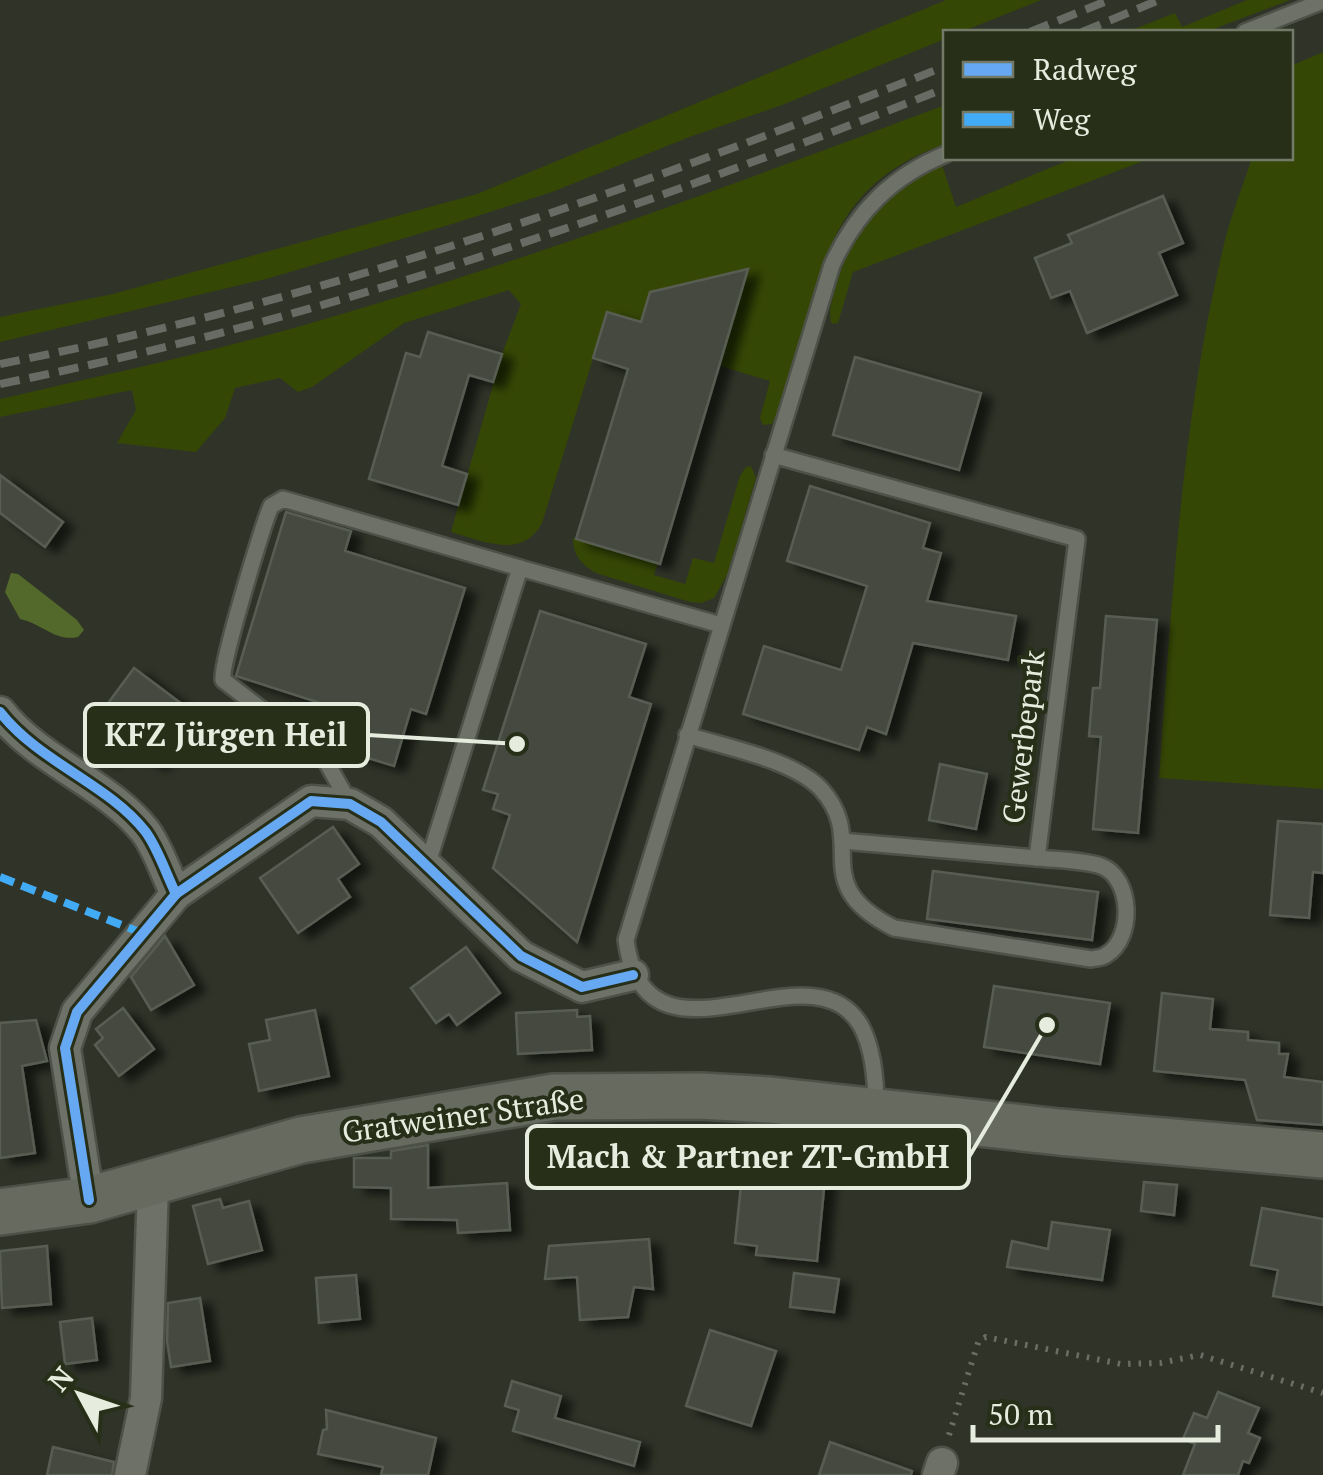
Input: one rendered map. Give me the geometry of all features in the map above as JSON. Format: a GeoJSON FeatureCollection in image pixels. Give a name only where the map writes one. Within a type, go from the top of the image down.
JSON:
{"type":"FeatureCollection","features":[{"type":"Feature","properties":{"kind":"main road","name":"Gratweiner Straße"},"geometry":{"type":"LineString","coordinates":[[0,1212],[89,1200],[301,1140],[554,1097],[701,1096],[1323,1154]]}},
{"type":"Feature","properties":{"kind":"street"},"geometry":{"type":"LineString","coordinates":[[0,712],[48,757],[124,810],[146,832],[176,894]]}},
{"type":"Feature","properties":{"kind":"street"},"geometry":{"type":"LineString","coordinates":[[89,1200],[64,1048],[77,1012],[176,894],[311,801],[350,804],[381,822],[521,956],[582,987],[634,974]]}},
{"type":"Feature","properties":{"kind":"street"},"geometry":{"type":"LineString","coordinates":[[130,1475],[146,1398],[154,1184]]}},
{"type":"Feature","properties":{"kind":"lane"},"geometry":{"type":"LineString","coordinates":[[1250,30],[1323,1]]}},
{"type":"Feature","properties":{"kind":"lane"},"geometry":{"type":"LineString","coordinates":[[876,1112],[874,1074],[866,1038],[859,1023],[841,1006],[797,996],[721,1007],[675,1007],[657,1000],[634,974],[626,940],[832,265],[854,225],[884,190],[917,166],[943,155]]}},
{"type":"Feature","properties":{"kind":"lane","name":"Gewerbepark"},"geometry":{"type":"LineString","coordinates":[[687,734],[788,767],[818,786],[835,808],[842,841],[842,875],[853,900],[868,915],[894,928],[1091,959],[1106,955],[1118,942],[1124,929],[1121,884],[1104,866],[1037,858],[1077,539],[773,455]]}},
{"type":"Feature","properties":{"kind":"lane"},"geometry":{"type":"LineString","coordinates":[[350,804],[324,756],[224,680],[222,672],[258,541],[271,506],[284,499],[721,625]]}},
{"type":"Feature","properties":{"kind":"lane"},"geometry":{"type":"LineString","coordinates":[[428,866],[520,568]]}},
{"type":"Feature","properties":{"kind":"lane"},"geometry":{"type":"LineString","coordinates":[[842,841],[1037,858]]}},
{"type":"Feature","properties":{"kind":"path"},"geometry":{"type":"LineString","coordinates":[[940,1469],[957,1405],[982,1337],[1122,1364],[1160,1363],[1200,1355],[1323,1393]]}},
{"type":"Feature","properties":{"kind":"shaded area"},"geometry":{"type":"Polygon","coordinates":[[[946,0],[1041,0],[966,30],[943,30],[943,40],[552,192],[266,279],[0,342],[0,317],[113,294],[477,194],[946,0]]]}},
{"type":"Feature","properties":{"kind":"shaded area"},"geometry":{"type":"Polygon","coordinates":[[[1247,0],[1290,0],[1211,30],[1132,30],[1175,13],[1182,27],[1247,0]]]}},
{"type":"Feature","properties":{"kind":"shaded area"},"geometry":{"type":"Polygon","coordinates":[[[1323,52],[1323,789],[1159,778],[1187,448],[1208,318],[1222,253],[1251,160],[1293,160],[1293,65],[1323,52]]]}},
{"type":"Feature","properties":{"kind":"shaded area"},"geometry":{"type":"Polygon","coordinates":[[[943,106],[943,145],[911,158],[884,176],[845,218],[821,272],[790,381],[772,424],[763,425],[760,418],[770,381],[720,366],[747,270],[651,292],[641,322],[607,313],[542,523],[524,541],[501,545],[451,532],[502,354],[521,304],[509,290],[404,323],[312,387],[298,392],[280,378],[235,388],[225,418],[196,452],[117,443],[136,410],[132,390],[0,417],[0,399],[226,346],[383,302],[626,222],[943,106]]]}},
{"type":"Feature","properties":{"kind":"shaded area"},"geometry":{"type":"Polygon","coordinates":[[[1069,160],[1146,160],[853,272],[838,323],[832,324],[832,300],[843,266],[863,230],[890,199],[942,165],[956,207],[1069,160]]]}},
{"type":"Feature","properties":{"kind":"shaded area"},"geometry":{"type":"Polygon","coordinates":[[[751,466],[756,478],[727,575],[714,598],[690,602],[599,574],[577,555],[573,538],[658,563],[654,575],[685,584],[693,558],[714,563],[740,476],[751,466]]]}},
{"type":"Feature","properties":{"kind":"shaded area"},"geometry":{"type":"Polygon","coordinates":[[[11,573],[18,574],[77,620],[84,630],[78,637],[62,637],[20,619],[5,592],[11,573]]]}},
{"type":"Feature","properties":{"kind":"building"},"geometry":{"type":"Polygon","coordinates":[[[1163,196],[1183,243],[1159,253],[1177,295],[1087,333],[1070,291],[1051,298],[1035,258],[1072,243],[1068,235],[1163,196]]]}},
{"type":"Feature","properties":{"kind":"building"},"geometry":{"type":"Polygon","coordinates":[[[748,269],[660,564],[576,539],[628,369],[593,358],[607,312],[641,322],[650,292],[748,269]]]}},
{"type":"Feature","properties":{"kind":"building"},"geometry":{"type":"Polygon","coordinates":[[[428,332],[502,354],[493,382],[469,375],[442,466],[467,474],[458,505],[369,479],[406,353],[420,357],[428,332]]]}},
{"type":"Feature","properties":{"kind":"building"},"geometry":{"type":"Polygon","coordinates":[[[855,357],[981,393],[959,470],[833,435],[855,357]]]}},
{"type":"Feature","properties":{"kind":"building"},"geometry":{"type":"Polygon","coordinates":[[[0,475],[63,522],[45,547],[0,513],[0,475]]]}},
{"type":"Feature","properties":{"kind":"building"},"geometry":{"type":"Polygon","coordinates":[[[810,486],[930,523],[923,548],[941,553],[927,601],[1016,616],[1008,660],[913,643],[886,734],[867,727],[859,750],[743,714],[764,646],[841,670],[867,586],[787,561],[810,486]]]}},
{"type":"Feature","properties":{"kind":"building"},"geometry":{"type":"Polygon","coordinates":[[[286,512],[351,531],[345,551],[465,588],[426,714],[411,709],[394,766],[328,746],[339,709],[236,676],[286,512]]]}},
{"type":"Feature","properties":{"kind":"building"},"geometry":{"type":"Polygon","coordinates":[[[540,611],[646,644],[629,697],[651,704],[577,942],[493,868],[510,815],[493,809],[498,794],[483,790],[540,611]]]}},
{"type":"Feature","properties":{"kind":"building"},"geometry":{"type":"Polygon","coordinates":[[[1106,616],[1157,620],[1138,833],[1093,829],[1101,737],[1089,736],[1093,688],[1100,688],[1106,616]]]}},
{"type":"Feature","properties":{"kind":"building"},"geometry":{"type":"Polygon","coordinates":[[[134,668],[194,713],[156,765],[121,740],[106,760],[85,744],[100,724],[95,721],[134,668]]]}},
{"type":"Feature","properties":{"kind":"building"},"geometry":{"type":"Polygon","coordinates":[[[940,764],[987,774],[976,829],[929,820],[940,764]]]}},
{"type":"Feature","properties":{"kind":"building"},"geometry":{"type":"Polygon","coordinates":[[[1278,821],[1323,824],[1323,873],[1313,872],[1309,918],[1270,915],[1278,821]]]}},
{"type":"Feature","properties":{"kind":"building"},"geometry":{"type":"Polygon","coordinates":[[[333,827],[359,864],[338,879],[350,897],[298,933],[260,878],[333,827]]]}},
{"type":"Feature","properties":{"kind":"building"},"geometry":{"type":"Polygon","coordinates":[[[933,871],[1098,892],[1092,940],[927,919],[933,871]]]}},
{"type":"Feature","properties":{"kind":"building"},"geometry":{"type":"Polygon","coordinates":[[[165,936],[194,985],[151,1010],[131,977],[165,936]]]}},
{"type":"Feature","properties":{"kind":"building"},"geometry":{"type":"Polygon","coordinates":[[[466,947],[500,993],[457,1025],[449,1014],[436,1023],[411,988],[466,947]]]}},
{"type":"Feature","properties":{"kind":"building"},"geometry":{"type":"Polygon","coordinates":[[[994,986],[1110,1003],[1100,1064],[984,1047],[994,986]]]}},
{"type":"Feature","properties":{"kind":"building"},"geometry":{"type":"Polygon","coordinates":[[[1162,993],[1213,999],[1210,1029],[1248,1032],[1248,1040],[1279,1043],[1279,1054],[1288,1054],[1284,1077],[1323,1082],[1323,1125],[1257,1120],[1245,1080],[1154,1071],[1162,993]]]}},
{"type":"Feature","properties":{"kind":"building"},"geometry":{"type":"Polygon","coordinates":[[[123,1008],[154,1049],[119,1076],[95,1045],[103,1038],[96,1029],[123,1008]]]}},
{"type":"Feature","properties":{"kind":"building"},"geometry":{"type":"Polygon","coordinates":[[[315,1010],[329,1076],[259,1091],[249,1044],[270,1040],[266,1020],[315,1010]]]}},
{"type":"Feature","properties":{"kind":"building"},"geometry":{"type":"Polygon","coordinates":[[[577,1010],[577,1017],[590,1016],[592,1050],[518,1054],[516,1013],[577,1010]]]}},
{"type":"Feature","properties":{"kind":"building"},"geometry":{"type":"Polygon","coordinates":[[[36,1020],[47,1061],[22,1066],[35,1153],[0,1158],[0,1023],[36,1020]]]}},
{"type":"Feature","properties":{"kind":"building"},"geometry":{"type":"Polygon","coordinates":[[[428,1145],[428,1188],[507,1183],[510,1230],[458,1233],[457,1220],[391,1219],[391,1188],[354,1187],[354,1158],[391,1158],[391,1151],[428,1145]]]}},
{"type":"Feature","properties":{"kind":"building"},"geometry":{"type":"Polygon","coordinates":[[[763,1156],[795,1158],[794,1165],[826,1168],[817,1261],[756,1255],[757,1246],[735,1243],[743,1166],[762,1168],[763,1156]]]}},
{"type":"Feature","properties":{"kind":"building"},"geometry":{"type":"Polygon","coordinates":[[[1144,1182],[1177,1185],[1174,1215],[1141,1211],[1144,1182]]]}},
{"type":"Feature","properties":{"kind":"building"},"geometry":{"type":"Polygon","coordinates":[[[220,1199],[223,1208],[249,1201],[262,1250],[208,1264],[193,1206],[220,1199]]]}},
{"type":"Feature","properties":{"kind":"building"},"geometry":{"type":"Polygon","coordinates":[[[1262,1208],[1323,1219],[1323,1305],[1273,1296],[1278,1270],[1251,1265],[1262,1208]]]}},
{"type":"Feature","properties":{"kind":"building"},"geometry":{"type":"Polygon","coordinates":[[[1052,1222],[1110,1230],[1102,1280],[1007,1267],[1012,1241],[1048,1249],[1052,1222]]]}},
{"type":"Feature","properties":{"kind":"building"},"geometry":{"type":"Polygon","coordinates":[[[649,1239],[653,1289],[634,1287],[628,1317],[580,1320],[577,1277],[545,1279],[549,1246],[649,1239]]]}},
{"type":"Feature","properties":{"kind":"building"},"geometry":{"type":"Polygon","coordinates":[[[47,1246],[51,1304],[2,1308],[0,1251],[47,1246]]]}},
{"type":"Feature","properties":{"kind":"building"},"geometry":{"type":"Polygon","coordinates":[[[794,1273],[839,1279],[834,1312],[790,1307],[794,1273]]]}},
{"type":"Feature","properties":{"kind":"building"},"geometry":{"type":"Polygon","coordinates":[[[356,1275],[360,1319],[319,1323],[316,1278],[356,1275]]]}},
{"type":"Feature","properties":{"kind":"building"},"geometry":{"type":"Polygon","coordinates":[[[200,1298],[210,1361],[171,1367],[168,1303],[200,1298]]]}},
{"type":"Feature","properties":{"kind":"building"},"geometry":{"type":"Polygon","coordinates":[[[92,1318],[97,1360],[65,1364],[60,1322],[92,1318]]]}},
{"type":"Feature","properties":{"kind":"building"},"geometry":{"type":"Polygon","coordinates":[[[710,1330],[776,1351],[751,1426],[686,1406],[710,1330]]]}},
{"type":"Feature","properties":{"kind":"building"},"geometry":{"type":"Polygon","coordinates":[[[512,1381],[561,1396],[555,1418],[640,1442],[634,1466],[513,1431],[519,1410],[505,1406],[512,1381]]]}},
{"type":"Feature","properties":{"kind":"building"},"geometry":{"type":"Polygon","coordinates":[[[1218,1392],[1259,1408],[1248,1433],[1260,1438],[1249,1463],[1243,1461],[1238,1475],[1183,1475],[1195,1444],[1183,1439],[1194,1413],[1207,1418],[1218,1392]]]}},
{"type":"Feature","properties":{"kind":"building"},"geometry":{"type":"Polygon","coordinates":[[[326,1410],[436,1438],[428,1475],[381,1475],[383,1467],[318,1454],[323,1430],[327,1429],[326,1410]]]}},
{"type":"Feature","properties":{"kind":"building"},"geometry":{"type":"Polygon","coordinates":[[[830,1442],[912,1471],[911,1475],[819,1475],[830,1442]]]}},
{"type":"Feature","properties":{"kind":"building"},"geometry":{"type":"Polygon","coordinates":[[[53,1447],[114,1462],[112,1475],[47,1475],[53,1447]]]}},
{"type":"Feature","properties":{"kind":"railway"},"geometry":{"type":"LineString","coordinates":[[1035,30],[1109,0]]}},
{"type":"Feature","properties":{"kind":"railway"},"geometry":{"type":"LineString","coordinates":[[1087,30],[1159,0]]}},
{"type":"Feature","properties":{"kind":"railway"},"geometry":{"type":"LineString","coordinates":[[0,364],[242,308],[480,237],[714,155],[943,67]]}},
{"type":"Feature","properties":{"kind":"railway"},"geometry":{"type":"LineString","coordinates":[[0,384],[121,358],[361,294],[597,218],[943,89]]}},
{"type":"Feature","properties":{"kind":"marked path"},"geometry":{"type":"LineString","coordinates":[[0,877],[142,933]]}},
{"type":"Feature","properties":{"kind":"cycle path"},"geometry":{"type":"LineString","coordinates":[[0,712],[34,745],[130,814],[150,838],[176,894],[77,1012],[65,1048],[89,1200]]}},
{"type":"Feature","properties":{"kind":"cycle path"},"geometry":{"type":"LineString","coordinates":[[176,894],[311,801],[350,804],[381,822],[521,956],[582,987],[633,975]]}},
{"type":"Feature","properties":{"kind":"place","name":"KFZ Jürgen Heil"},"geometry":{"type":"Point","coordinates":[517,744]}},
{"type":"Feature","properties":{"kind":"place","name":"Mach & Partner ZT-GmbH"},"geometry":{"type":"Point","coordinates":[1047,1025]}}]}
